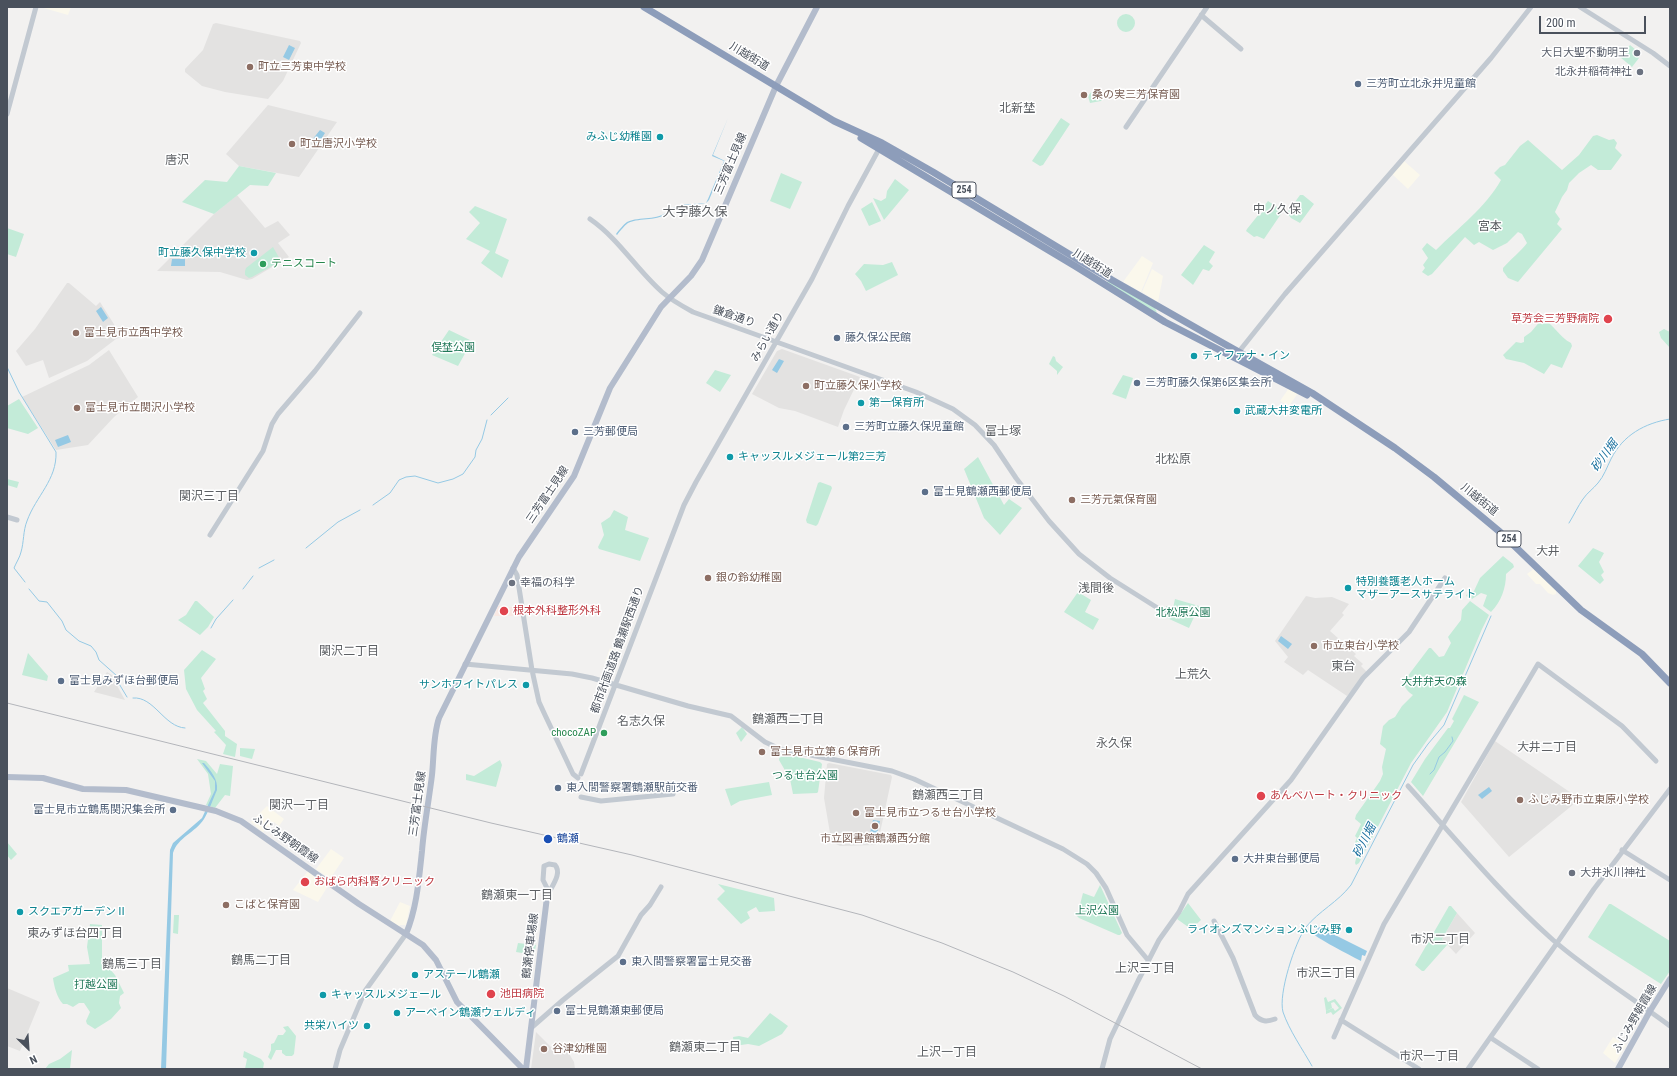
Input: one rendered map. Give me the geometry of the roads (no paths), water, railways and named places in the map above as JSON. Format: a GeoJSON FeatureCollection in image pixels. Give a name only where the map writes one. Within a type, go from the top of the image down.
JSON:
{"type":"FeatureCollection","features":[{"type":"Feature","properties":{"kind":"highway","name":"川越街道"},"geometry":{"type":"LineString","coordinates":[[644,7],[1166,322],[1336,409]]}},
{"type":"Feature","properties":{"kind":"highway","name":"川越街道"},"geometry":{"type":"LineString","coordinates":[[842,126],[882,143],[1112,280],[1205,334],[1312,393],[1412,460],[1474,510],[1524,554],[1581,610],[1642,654],[1670,683]]}},
{"type":"Feature","properties":{"kind":"main road","name":"三芳富士見線"},"geometry":{"type":"LineString","coordinates":[[406,934],[411,919],[421,869],[432,775],[436,725],[446,701],[466,664],[513,568],[528,542],[574,476],[610,388],[659,310],[691,276],[702,260],[776,86],[817,7]]}},
{"type":"Feature","properties":{"kind":"main road","name":"ふじみ野朝霞線"},"geometry":{"type":"LineString","coordinates":[[7,777],[43,778],[83,789],[126,790],[216,811],[232,816],[250,826],[359,904],[423,945],[432,954],[440,967],[457,1002],[523,1069]]}},
{"type":"Feature","properties":{"kind":"main road","name":"鶴瀬停車場線"},"geometry":{"type":"LineString","coordinates":[[526,1069],[547,897]]}},
{"type":"Feature","properties":{"kind":"main road","name":"ふじみ野朝霞線"},"geometry":{"type":"LineString","coordinates":[[1618,1069],[1650,1011],[1670,979]]}},
{"type":"Feature","properties":{"kind":"street"},"geometry":{"type":"LineString","coordinates":[[7,114],[36,7]]}},
{"type":"Feature","properties":{"kind":"street"},"geometry":{"type":"LineString","coordinates":[[1126,127],[1207,7]]}},
{"type":"Feature","properties":{"kind":"street"},"geometry":{"type":"LineString","coordinates":[[1234,358],[1285,294],[1491,58],[1531,7]]}},
{"type":"Feature","properties":{"kind":"street"},"geometry":{"type":"LineString","coordinates":[[1580,7],[1653,53],[1670,66]]}},
{"type":"Feature","properties":{"kind":"street"},"geometry":{"type":"LineString","coordinates":[[1201,15],[1241,49]]}},
{"type":"Feature","properties":{"kind":"street","name":"みらい通り"},"geometry":{"type":"LineString","coordinates":[[672,533],[696,482],[812,279],[848,206],[879,149]]}},
{"type":"Feature","properties":{"kind":"street","name":"鎌倉通り"},"geometry":{"type":"LineString","coordinates":[[590,219],[612,237],[653,283],[670,298],[702,316],[929,397],[964,416],[992,442],[1016,478],[1045,516],[1063,538],[1079,554],[1110,578],[1164,612]]}},
{"type":"Feature","properties":{"kind":"street"},"geometry":{"type":"LineString","coordinates":[[210,535],[262,451],[275,418],[360,313]]}},
{"type":"Feature","properties":{"kind":"street"},"geometry":{"type":"LineString","coordinates":[[7,517],[17,520]]}},
{"type":"Feature","properties":{"kind":"street","name":"都市計画道路 鶴瀬駅西通り"},"geometry":{"type":"LineString","coordinates":[[532,670],[539,702],[544,715],[573,774],[580,776],[672,533]]}},
{"type":"Feature","properties":{"kind":"street"},"geometry":{"type":"LineString","coordinates":[[513,568],[517,575],[532,670]]}},
{"type":"Feature","properties":{"kind":"street"},"geometry":{"type":"LineString","coordinates":[[1102,1069],[1110,1039],[1148,960],[1188,894],[1291,780],[1363,678],[1413,628],[1445,578]]}},
{"type":"Feature","properties":{"kind":"street"},"geometry":{"type":"LineString","coordinates":[[466,664],[572,674],[688,706],[731,716],[765,742],[780,749],[906,776],[1063,849],[1082,860],[1096,873],[1111,898],[1126,933],[1148,960]]}},
{"type":"Feature","properties":{"kind":"street"},"geometry":{"type":"LineString","coordinates":[[1334,1037],[1384,924],[1538,664],[1622,726],[1656,760]]}},
{"type":"Feature","properties":{"kind":"street"},"geometry":{"type":"LineString","coordinates":[[1408,786],[1510,900],[1557,944],[1670,1026]]}},
{"type":"Feature","properties":{"kind":"street"},"geometry":{"type":"LineString","coordinates":[[1468,1069],[1622,850],[1670,789]]}},
{"type":"Feature","properties":{"kind":"street"},"geometry":{"type":"LineString","coordinates":[[581,797],[601,801],[672,794]]}},
{"type":"Feature","properties":{"kind":"street"},"geometry":{"type":"LineString","coordinates":[[1622,850],[1670,880]]}},
{"type":"Feature","properties":{"kind":"street"},"geometry":{"type":"LineString","coordinates":[[549,864],[556,866],[557,870],[556,883],[550,889],[547,897],[547,888],[543,880],[544,866],[549,864]]}},
{"type":"Feature","properties":{"kind":"street"},"geometry":{"type":"LineString","coordinates":[[531,1028],[618,956],[641,916],[661,888]]}},
{"type":"Feature","properties":{"kind":"street"},"geometry":{"type":"LineString","coordinates":[[1214,920],[1233,958],[1255,1015],[1263,1021],[1275,1019]]}},
{"type":"Feature","properties":{"kind":"street"},"geometry":{"type":"LineString","coordinates":[[335,1069],[340,1050],[365,991],[406,934]]}},
{"type":"Feature","properties":{"kind":"street"},"geometry":{"type":"LineString","coordinates":[[1341,1020],[1419,1069]]}},
{"type":"Feature","properties":{"kind":"street"},"geometry":{"type":"LineString","coordinates":[[1490,1038],[1538,1069]]}},
{"type":"Feature","properties":{"kind":"water"},"geometry":{"type":"Polygon","coordinates":[[[289,45],[295,48],[289,60],[283,57],[289,45]]]}},
{"type":"Feature","properties":{"kind":"water"},"geometry":{"type":"Polygon","coordinates":[[[728,118],[713,155],[725,161],[709,200],[706,203],[724,161],[712,156],[728,118]]]}},
{"type":"Feature","properties":{"kind":"water"},"geometry":{"type":"Polygon","coordinates":[[[320,130],[325,133],[318,144],[312,140],[320,130]]]}},
{"type":"Feature","properties":{"kind":"water"},"geometry":{"type":"Polygon","coordinates":[[[706,203],[681,207],[673,209],[680,205],[706,203]]]}},
{"type":"Feature","properties":{"kind":"water"},"geometry":{"type":"Polygon","coordinates":[[[668,211],[669,212],[660,217],[628,223],[617,235],[616,234],[627,222],[659,216],[668,211]]]}},
{"type":"Feature","properties":{"kind":"water"},"geometry":{"type":"Polygon","coordinates":[[[172,259],[185,259],[185,266],[171,266],[172,259]]]}},
{"type":"Feature","properties":{"kind":"water"},"geometry":{"type":"Polygon","coordinates":[[[101,307],[108,318],[103,322],[96,311],[101,307]]]}},
{"type":"Feature","properties":{"kind":"water"},"geometry":{"type":"Polygon","coordinates":[[[779,359],[784,361],[777,373],[772,370],[779,359]]]}},
{"type":"Feature","properties":{"kind":"water"},"geometry":{"type":"Polygon","coordinates":[[[68,435],[71,442],[58,447],[55,440],[68,435]]]}},
{"type":"Feature","properties":{"kind":"water"},"geometry":{"type":"Polygon","coordinates":[[[1281,636],[1292,644],[1288,649],[1278,641],[1281,636]]]}},
{"type":"Feature","properties":{"kind":"water"},"geometry":{"type":"Polygon","coordinates":[[[202,763],[204,763],[214,775],[217,790],[204,819],[179,843],[173,853],[166,1069],[161,1069],[170,850],[173,843],[202,818],[215,790],[215,781],[202,763]]]}},
{"type":"Feature","properties":{"kind":"water"},"geometry":{"type":"Polygon","coordinates":[[[1489,787],[1492,791],[1482,799],[1478,795],[1489,787]]]}},
{"type":"Feature","properties":{"kind":"water"},"geometry":{"type":"Polygon","coordinates":[[[873,820],[880,821],[877,834],[870,833],[873,820]]]}},
{"type":"Feature","properties":{"kind":"water"},"geometry":{"type":"Polygon","coordinates":[[[1319,927],[1367,951],[1365,956],[1362,955],[1361,961],[1313,934],[1316,933],[1315,931],[1319,927]]]}},
{"type":"Feature","properties":{"kind":"waterway"},"geometry":{"type":"LineString","coordinates":[[668,211],[674,208]]}},
{"type":"Feature","properties":{"kind":"waterway"},"geometry":{"type":"LineString","coordinates":[[7,367],[19,392],[56,452],[50,480],[27,521],[23,544],[14,568],[25,582]]}},
{"type":"Feature","properties":{"kind":"waterway"},"geometry":{"type":"LineString","coordinates":[[491,415],[508,398]]}},
{"type":"Feature","properties":{"kind":"waterway","name":"砂川堀"},"geometry":{"type":"LineString","coordinates":[[1569,523],[1583,499],[1604,474],[1611,459],[1622,443],[1628,437],[1644,427],[1670,419]]}},
{"type":"Feature","properties":{"kind":"waterway"},"geometry":{"type":"LineString","coordinates":[[373,505],[390,493],[399,480],[406,477],[415,476],[438,483],[453,479],[463,474],[475,457],[476,450],[482,439],[487,420]]}},
{"type":"Feature","properties":{"kind":"waterway"},"geometry":{"type":"LineString","coordinates":[[306,548],[338,522],[360,510]]}},
{"type":"Feature","properties":{"kind":"waterway"},"geometry":{"type":"LineString","coordinates":[[259,568],[274,560]]}},
{"type":"Feature","properties":{"kind":"waterway"},"geometry":{"type":"LineString","coordinates":[[243,589],[253,576]]}},
{"type":"Feature","properties":{"kind":"waterway"},"geometry":{"type":"LineString","coordinates":[[29,589],[39,601],[47,602],[62,621],[66,630],[79,641],[91,646],[96,652],[99,660],[117,676],[118,682],[127,697]]}},
{"type":"Feature","properties":{"kind":"waterway"},"geometry":{"type":"LineString","coordinates":[[211,628],[216,619],[233,600]]}},
{"type":"Feature","properties":{"kind":"waterway","name":"砂川堀"},"geometry":{"type":"LineString","coordinates":[[1312,1066],[1292,1033],[1283,1012],[1282,1004],[1288,968],[1297,944],[1311,921],[1351,885],[1413,765],[1444,725],[1491,616]]}},
{"type":"Feature","properties":{"kind":"waterway"},"geometry":{"type":"LineString","coordinates":[[133,698],[147,702],[171,723],[185,728]]}},
{"type":"Feature","properties":{"kind":"waterway"},"geometry":{"type":"LineString","coordinates":[[1430,774],[1434,770],[1439,757],[1445,752],[1453,741],[1452,737]]}},
{"type":"Feature","properties":{"kind":"railway"},"geometry":{"type":"LineString","coordinates":[[7,703],[491,823],[632,855],[862,915],[942,943],[1013,972],[1064,996],[1202,1069]]}},
{"type":"Feature","properties":{"kind":"place","name":"大日大聖不動明王"},"geometry":{"type":"Point","coordinates":[1637,53]}},
{"type":"Feature","properties":{"kind":"place","name":"町立三芳東中学校"},"geometry":{"type":"Point","coordinates":[250,67]}},
{"type":"Feature","properties":{"kind":"place","name":"北永井稲荷神社"},"geometry":{"type":"Point","coordinates":[1640,72]}},
{"type":"Feature","properties":{"kind":"place","name":"三芳町立北永井児童館"},"geometry":{"type":"Point","coordinates":[1358,84]}},
{"type":"Feature","properties":{"kind":"place","name":"桑の実三芳保育園"},"geometry":{"type":"Point","coordinates":[1084,95]}},
{"type":"Feature","properties":{"kind":"place","name":"みふじ幼稚園"},"geometry":{"type":"Point","coordinates":[660,137]}},
{"type":"Feature","properties":{"kind":"place","name":"町立唐沢小学校"},"geometry":{"type":"Point","coordinates":[292,144]}},
{"type":"Feature","properties":{"kind":"place","name":"町立藤久保中学校"},"geometry":{"type":"Point","coordinates":[254,253]}},
{"type":"Feature","properties":{"kind":"place","name":"テニスコート"},"geometry":{"type":"Point","coordinates":[263,264]}},
{"type":"Feature","properties":{"kind":"place","name":"草芳会三芳野病院"},"geometry":{"type":"Point","coordinates":[1608,319]}},
{"type":"Feature","properties":{"kind":"place","name":"富士見市立西中学校"},"geometry":{"type":"Point","coordinates":[76,333]}},
{"type":"Feature","properties":{"kind":"place","name":"藤久保公民館"},"geometry":{"type":"Point","coordinates":[837,338]}},
{"type":"Feature","properties":{"kind":"place","name":"ティファナ・イン"},"geometry":{"type":"Point","coordinates":[1194,356]}},
{"type":"Feature","properties":{"kind":"place","name":"三芳町藤久保第6区集会所"},"geometry":{"type":"Point","coordinates":[1137,383]}},
{"type":"Feature","properties":{"kind":"place","name":"町立藤久保小学校"},"geometry":{"type":"Point","coordinates":[806,386]}},
{"type":"Feature","properties":{"kind":"place","name":"第一保育所"},"geometry":{"type":"Point","coordinates":[861,403]}},
{"type":"Feature","properties":{"kind":"place","name":"富士見市立関沢小学校"},"geometry":{"type":"Point","coordinates":[77,408]}},
{"type":"Feature","properties":{"kind":"place","name":"武蔵大井変電所"},"geometry":{"type":"Point","coordinates":[1237,411]}},
{"type":"Feature","properties":{"kind":"place","name":"三芳町立藤久保児童館"},"geometry":{"type":"Point","coordinates":[846,427]}},
{"type":"Feature","properties":{"kind":"place","name":"三芳郵便局"},"geometry":{"type":"Point","coordinates":[575,432]}},
{"type":"Feature","properties":{"kind":"place","name":"キャッスルメジェール第2三芳"},"geometry":{"type":"Point","coordinates":[730,457]}},
{"type":"Feature","properties":{"kind":"place","name":"富士見鶴瀬西郵便局"},"geometry":{"type":"Point","coordinates":[925,492]}},
{"type":"Feature","properties":{"kind":"place","name":"三芳元氣保育園"},"geometry":{"type":"Point","coordinates":[1072,500]}},
{"type":"Feature","properties":{"kind":"place","name":"銀の鈴幼稚園"},"geometry":{"type":"Point","coordinates":[708,578]}},
{"type":"Feature","properties":{"kind":"place","name":"幸福の科学"},"geometry":{"type":"Point","coordinates":[512,583]}},
{"type":"Feature","properties":{"kind":"place","name":"特別養護老人ホーム マザーアースサテライト"},"geometry":{"type":"Point","coordinates":[1348,588]}},
{"type":"Feature","properties":{"kind":"place","name":"根本外科整形外科"},"geometry":{"type":"Point","coordinates":[504,611]}},
{"type":"Feature","properties":{"kind":"place","name":"市立東台小学校"},"geometry":{"type":"Point","coordinates":[1314,646]}},
{"type":"Feature","properties":{"kind":"place","name":"富士見みずほ台郵便局"},"geometry":{"type":"Point","coordinates":[61,681]}},
{"type":"Feature","properties":{"kind":"place","name":"サンホワイトパレス"},"geometry":{"type":"Point","coordinates":[526,685]}},
{"type":"Feature","properties":{"kind":"place","name":"chocoZAP"},"geometry":{"type":"Point","coordinates":[604,733]}},
{"type":"Feature","properties":{"kind":"place","name":"富士見市立第６保育所"},"geometry":{"type":"Point","coordinates":[762,752]}},
{"type":"Feature","properties":{"kind":"place","name":"東入間警察署鶴瀬駅前交番"},"geometry":{"type":"Point","coordinates":[558,788]}},
{"type":"Feature","properties":{"kind":"place","name":"あんべハート・クリニック"},"geometry":{"type":"Point","coordinates":[1261,796]}},
{"type":"Feature","properties":{"kind":"place","name":"ふじみ野市立東原小学校"},"geometry":{"type":"Point","coordinates":[1520,800]}},
{"type":"Feature","properties":{"kind":"place","name":"富士見市立鶴馬関沢集会所"},"geometry":{"type":"Point","coordinates":[173,810]}},
{"type":"Feature","properties":{"kind":"place","name":"富士見市立つるせ台小学校"},"geometry":{"type":"Point","coordinates":[856,813]}},
{"type":"Feature","properties":{"kind":"place","name":"市立図書館鶴瀬西分館"},"geometry":{"type":"Point","coordinates":[875,826]}},
{"type":"Feature","properties":{"kind":"place","name":"鶴瀬"},"geometry":{"type":"Point","coordinates":[548,839]}},
{"type":"Feature","properties":{"kind":"place","name":"大井東台郵便局"},"geometry":{"type":"Point","coordinates":[1235,859]}},
{"type":"Feature","properties":{"kind":"place","name":"大井氷川神社"},"geometry":{"type":"Point","coordinates":[1572,873]}},
{"type":"Feature","properties":{"kind":"place","name":"おばら内科腎クリニック"},"geometry":{"type":"Point","coordinates":[305,882]}},
{"type":"Feature","properties":{"kind":"place","name":"こばと保育園"},"geometry":{"type":"Point","coordinates":[226,905]}},
{"type":"Feature","properties":{"kind":"place","name":"スクエアガーデンⅡ"},"geometry":{"type":"Point","coordinates":[20,912]}},
{"type":"Feature","properties":{"kind":"place","name":"ライオンズマンションふじみ野"},"geometry":{"type":"Point","coordinates":[1349,930]}},
{"type":"Feature","properties":{"kind":"place","name":"東入間警察署富士見交番"},"geometry":{"type":"Point","coordinates":[623,962]}},
{"type":"Feature","properties":{"kind":"place","name":"アステール鶴瀬"},"geometry":{"type":"Point","coordinates":[415,975]}},
{"type":"Feature","properties":{"kind":"place","name":"池田病院"},"geometry":{"type":"Point","coordinates":[491,994]}},
{"type":"Feature","properties":{"kind":"place","name":"キャッスルメジェール"},"geometry":{"type":"Point","coordinates":[323,995]}},
{"type":"Feature","properties":{"kind":"place","name":"富士見鶴瀬東郵便局"},"geometry":{"type":"Point","coordinates":[557,1011]}},
{"type":"Feature","properties":{"kind":"place","name":"アーベイン鶴瀬ウェルディ"},"geometry":{"type":"Point","coordinates":[397,1013]}},
{"type":"Feature","properties":{"kind":"place","name":"共栄ハイツ"},"geometry":{"type":"Point","coordinates":[367,1026]}},
{"type":"Feature","properties":{"kind":"place","name":"谷津幼稚園"},"geometry":{"type":"Point","coordinates":[544,1049]}},
{"type":"Feature","properties":{"kind":"district","name":"北新埜"},"geometry":{"type":"Point","coordinates":[1017,109]}},
{"type":"Feature","properties":{"kind":"district","name":"唐沢"},"geometry":{"type":"Point","coordinates":[177,161]}},
{"type":"Feature","properties":{"kind":"district","name":"中ノ久保"},"geometry":{"type":"Point","coordinates":[1277,210]}},
{"type":"Feature","properties":{"kind":"district","name":"大字藤久保"},"geometry":{"type":"Point","coordinates":[695,213]}},
{"type":"Feature","properties":{"kind":"district","name":"宮本"},"geometry":{"type":"Point","coordinates":[1490,227]}},
{"type":"Feature","properties":{"kind":"district","name":"富士塚"},"geometry":{"type":"Point","coordinates":[1003,432]}},
{"type":"Feature","properties":{"kind":"district","name":"北松原"},"geometry":{"type":"Point","coordinates":[1173,460]}},
{"type":"Feature","properties":{"kind":"district","name":"関沢三丁目"},"geometry":{"type":"Point","coordinates":[209,497]}},
{"type":"Feature","properties":{"kind":"district","name":"大井"},"geometry":{"type":"Point","coordinates":[1548,552]}},
{"type":"Feature","properties":{"kind":"district","name":"浅間後"},"geometry":{"type":"Point","coordinates":[1096,589]}},
{"type":"Feature","properties":{"kind":"district","name":"関沢二丁目"},"geometry":{"type":"Point","coordinates":[349,652]}},
{"type":"Feature","properties":{"kind":"district","name":"東台"},"geometry":{"type":"Point","coordinates":[1343,667]}},
{"type":"Feature","properties":{"kind":"district","name":"上荒久"},"geometry":{"type":"Point","coordinates":[1193,675]}},
{"type":"Feature","properties":{"kind":"district","name":"鶴瀬西二丁目"},"geometry":{"type":"Point","coordinates":[788,720]}},
{"type":"Feature","properties":{"kind":"district","name":"名志久保"},"geometry":{"type":"Point","coordinates":[641,722]}},
{"type":"Feature","properties":{"kind":"district","name":"永久保"},"geometry":{"type":"Point","coordinates":[1114,744]}},
{"type":"Feature","properties":{"kind":"district","name":"大井二丁目"},"geometry":{"type":"Point","coordinates":[1547,748]}},
{"type":"Feature","properties":{"kind":"district","name":"鶴瀬西三丁目"},"geometry":{"type":"Point","coordinates":[948,796]}},
{"type":"Feature","properties":{"kind":"district","name":"関沢一丁目"},"geometry":{"type":"Point","coordinates":[299,806]}},
{"type":"Feature","properties":{"kind":"district","name":"鶴瀬東一丁目"},"geometry":{"type":"Point","coordinates":[517,896]}},
{"type":"Feature","properties":{"kind":"district","name":"東みずほ台四丁目"},"geometry":{"type":"Point","coordinates":[75,934]}},
{"type":"Feature","properties":{"kind":"district","name":"市沢二丁目"},"geometry":{"type":"Point","coordinates":[1440,940]}},
{"type":"Feature","properties":{"kind":"district","name":"鶴馬二丁目"},"geometry":{"type":"Point","coordinates":[261,961]}},
{"type":"Feature","properties":{"kind":"district","name":"鶴馬三丁目"},"geometry":{"type":"Point","coordinates":[132,965]}},
{"type":"Feature","properties":{"kind":"district","name":"上沢三丁目"},"geometry":{"type":"Point","coordinates":[1145,969]}},
{"type":"Feature","properties":{"kind":"district","name":"市沢三丁目"},"geometry":{"type":"Point","coordinates":[1326,974]}},
{"type":"Feature","properties":{"kind":"district","name":"鶴瀬東二丁目"},"geometry":{"type":"Point","coordinates":[705,1048]}},
{"type":"Feature","properties":{"kind":"district","name":"上沢一丁目"},"geometry":{"type":"Point","coordinates":[947,1053]}},
{"type":"Feature","properties":{"kind":"district","name":"市沢一丁目"},"geometry":{"type":"Point","coordinates":[1429,1057]}},
{"type":"Feature","properties":{"kind":"park label","name":"俣埜公園"},"geometry":{"type":"Point","coordinates":[453,348]}},
{"type":"Feature","properties":{"kind":"park label","name":"北松原公園"},"geometry":{"type":"Point","coordinates":[1183,613]}},
{"type":"Feature","properties":{"kind":"park label","name":"大井弁天の森"},"geometry":{"type":"Point","coordinates":[1434,682]}},
{"type":"Feature","properties":{"kind":"park label","name":"つるせ台公園"},"geometry":{"type":"Point","coordinates":[805,776]}},
{"type":"Feature","properties":{"kind":"park label","name":"上沢公園"},"geometry":{"type":"Point","coordinates":[1097,911]}},
{"type":"Feature","properties":{"kind":"park label","name":"打越公園"},"geometry":{"type":"Point","coordinates":[96,985]}}]}
